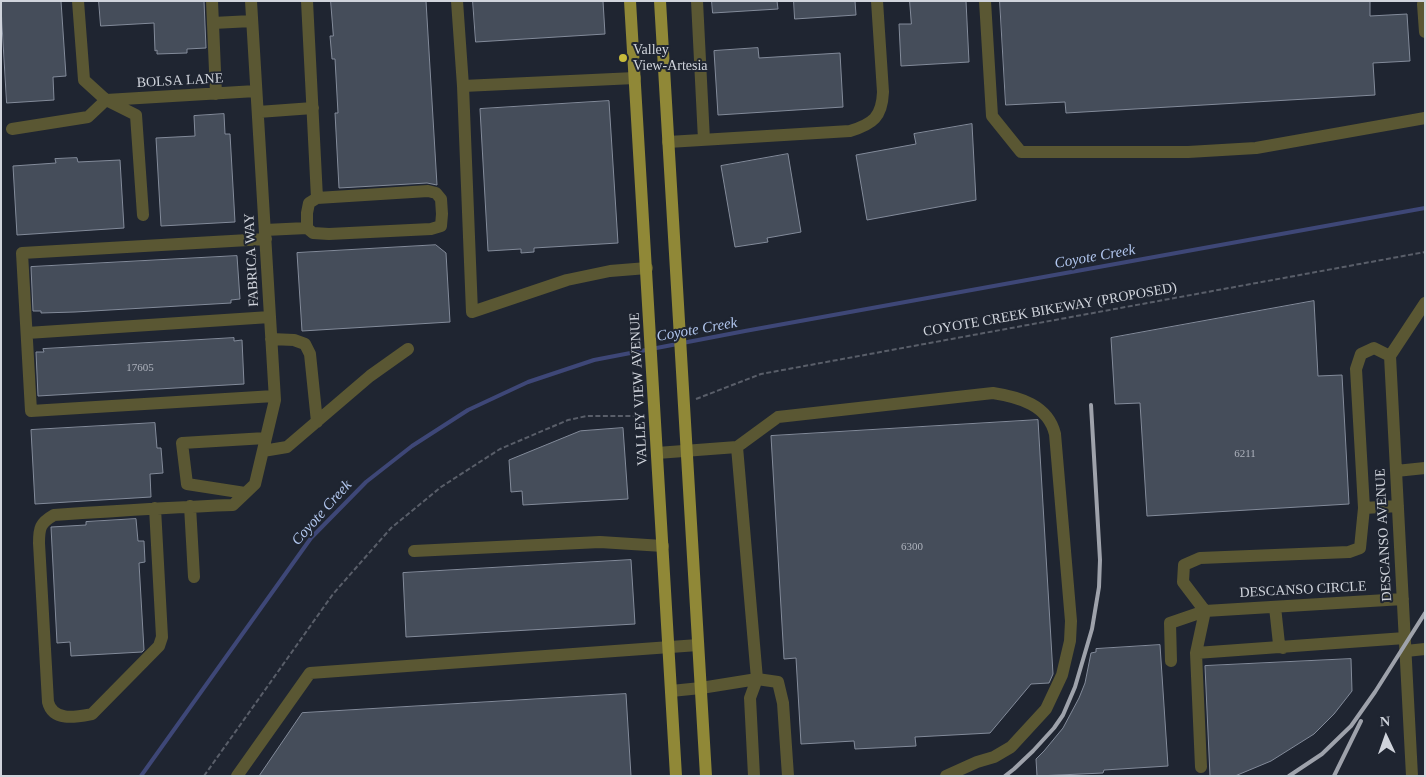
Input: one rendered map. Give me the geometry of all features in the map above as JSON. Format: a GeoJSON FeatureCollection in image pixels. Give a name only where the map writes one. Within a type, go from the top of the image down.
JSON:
{"type":"FeatureCollection","features":[{"type":"Feature","properties":{"kind":"main road","name":"VALLEY VIEW AVENUE"},"geometry":{"type":"LineString","coordinates":[[630,1],[655,395],[676,776]]}},
{"type":"Feature","properties":{"kind":"main road"},"geometry":{"type":"LineString","coordinates":[[660,1],[706,776]]}},
{"type":"Feature","properties":{"kind":"street"},"geometry":{"type":"LineString","coordinates":[[78,1],[84,80],[106,100],[136,115],[143,215]]}},
{"type":"Feature","properties":{"kind":"street"},"geometry":{"type":"LineString","coordinates":[[212,1],[216,94]]}},
{"type":"Feature","properties":{"kind":"street","name":"FABRICA WAY"},"geometry":{"type":"LineString","coordinates":[[190,506],[232,505],[255,484],[274,396],[251,1]]}},
{"type":"Feature","properties":{"kind":"street"},"geometry":{"type":"LineString","coordinates":[[307,1],[317,198]]}},
{"type":"Feature","properties":{"kind":"street"},"geometry":{"type":"LineString","coordinates":[[457,1],[472,312],[567,280],[610,271],[647,268]]}},
{"type":"Feature","properties":{"kind":"street"},"geometry":{"type":"LineString","coordinates":[[697,1],[704,140]]}},
{"type":"Feature","properties":{"kind":"street"},"geometry":{"type":"LineString","coordinates":[[668,142],[850,131],[861,128],[872,121],[882,106],[883,92],[877,1]]}},
{"type":"Feature","properties":{"kind":"street"},"geometry":{"type":"LineString","coordinates":[[984,1],[992,116],[1021,152],[1188,152],[1256,148],[1425,118]]}},
{"type":"Feature","properties":{"kind":"street"},"geometry":{"type":"LineString","coordinates":[[1425,4],[1423,4],[1425,32]]}},
{"type":"Feature","properties":{"kind":"street"},"geometry":{"type":"LineString","coordinates":[[213,23],[252,21]]}},
{"type":"Feature","properties":{"kind":"street"},"geometry":{"type":"LineString","coordinates":[[462,86],[635,78]]}},
{"type":"Feature","properties":{"kind":"street","name":"BOLSA LANE"},"geometry":{"type":"LineString","coordinates":[[106,100],[256,91]]}},
{"type":"Feature","properties":{"kind":"street"},"geometry":{"type":"LineString","coordinates":[[12,129],[88,117],[106,100]]}},
{"type":"Feature","properties":{"kind":"street"},"geometry":{"type":"LineString","coordinates":[[258,112],[313,108]]}},
{"type":"Feature","properties":{"kind":"street"},"geometry":{"type":"LineString","coordinates":[[274,396],[31,411],[22,253],[265,234],[307,228],[313,233],[329,234],[432,229],[440,226],[442,199],[436,194],[428,192],[317,198],[309,203],[307,228]]}},
{"type":"Feature","properties":{"kind":"street"},"geometry":{"type":"LineString","coordinates":[[1201,767],[1196,653],[1205,611],[1184,582],[1184,565],[1200,558],[1349,552],[1360,548],[1364,508],[1356,369],[1361,354],[1374,348],[1390,356],[1425,303]]}},
{"type":"Feature","properties":{"kind":"street"},"geometry":{"type":"LineString","coordinates":[[27,333],[270,317]]}},
{"type":"Feature","properties":{"kind":"street"},"geometry":{"type":"LineString","coordinates":[[271,339],[294,340],[305,344],[310,354],[317,422]]}},
{"type":"Feature","properties":{"kind":"street"},"geometry":{"type":"LineString","coordinates":[[246,493],[186,484],[182,443],[264,444],[287,447],[370,376],[408,349]]}},
{"type":"Feature","properties":{"kind":"street","name":"DESCANSO AVENUE"},"geometry":{"type":"LineString","coordinates":[[1390,356],[1412,776]]}},
{"type":"Feature","properties":{"kind":"street"},"geometry":{"type":"LineString","coordinates":[[657,453],[737,447],[778,417],[993,393],[1014,396],[1029,402],[1049,419],[1055,434],[1071,621],[1070,641],[1062,675],[1046,709],[1011,747],[994,757],[977,762],[946,776]]}},
{"type":"Feature","properties":{"kind":"street"},"geometry":{"type":"LineString","coordinates":[[737,447],[757,679],[750,698],[754,776]]}},
{"type":"Feature","properties":{"kind":"street"},"geometry":{"type":"LineString","coordinates":[[1396,471],[1425,468]]}},
{"type":"Feature","properties":{"kind":"street"},"geometry":{"type":"LineString","coordinates":[[155,508],[162,637],[159,646],[92,714],[64,717],[54,714],[48,702],[38,543],[38,531],[47,518],[54,515],[155,508],[190,506],[194,577]]}},
{"type":"Feature","properties":{"kind":"street"},"geometry":{"type":"LineString","coordinates":[[1364,508],[1398,506]]}},
{"type":"Feature","properties":{"kind":"street"},"geometry":{"type":"LineString","coordinates":[[414,551],[600,542],[662,546]]}},
{"type":"Feature","properties":{"kind":"street","name":"DESCANSO CIRCLE"},"geometry":{"type":"LineString","coordinates":[[1171,661],[1170,623],[1205,611],[1403,599]]}},
{"type":"Feature","properties":{"kind":"street"},"geometry":{"type":"LineString","coordinates":[[1276,607],[1279,644],[1283,648]]}},
{"type":"Feature","properties":{"kind":"street"},"geometry":{"type":"LineString","coordinates":[[1196,653],[1406,644],[1425,649]]}},
{"type":"Feature","properties":{"kind":"street"},"geometry":{"type":"LineString","coordinates":[[237,776],[310,673],[698,645]]}},
{"type":"Feature","properties":{"kind":"street"},"geometry":{"type":"LineString","coordinates":[[671,691],[757,679],[778,682],[783,704],[788,776]]}},
{"type":"Feature","properties":{"kind":"path","name":"COYOTE CREEK BIKEWAY (PROPOSED)"},"geometry":{"type":"LineString","coordinates":[[683,394],[698,398],[762,374],[1425,252]]}},
{"type":"Feature","properties":{"kind":"building"},"geometry":{"type":"Polygon","coordinates":[[[1,1],[61,1],[66,76],[53,77],[54,100],[7,103],[1,1]]]}},
{"type":"Feature","properties":{"kind":"building"},"geometry":{"type":"Polygon","coordinates":[[[99,1],[204,1],[206,48],[187,49],[187,53],[157,54],[157,50],[155,51],[154,23],[101,26],[99,1]]]}},
{"type":"Feature","properties":{"kind":"building"},"geometry":{"type":"Polygon","coordinates":[[[331,1],[426,1],[437,185],[427,183],[339,188],[335,113],[338,113],[335,59],[332,59],[330,36],[333,36],[331,1]]]}},
{"type":"Feature","properties":{"kind":"building"},"geometry":{"type":"Polygon","coordinates":[[[473,1],[603,1],[605,34],[476,42],[473,1]]]}},
{"type":"Feature","properties":{"kind":"building"},"geometry":{"type":"Polygon","coordinates":[[[712,1],[777,1],[778,9],[713,13],[712,1]]]}},
{"type":"Feature","properties":{"kind":"building"},"geometry":{"type":"Polygon","coordinates":[[[794,1],[855,1],[856,15],[795,19],[794,1]]]}},
{"type":"Feature","properties":{"kind":"building"},"geometry":{"type":"Polygon","coordinates":[[[910,1],[966,1],[969,62],[901,66],[899,24],[911,24],[910,1]]]}},
{"type":"Feature","properties":{"kind":"building"},"geometry":{"type":"Polygon","coordinates":[[[1000,1],[1370,1],[1370,16],[1407,14],[1410,61],[1373,63],[1375,95],[1066,113],[1065,102],[1006,105],[1000,1]]]}},
{"type":"Feature","properties":{"kind":"building"},"geometry":{"type":"Polygon","coordinates":[[[758,48],[759,58],[840,53],[843,107],[718,115],[714,51],[758,48]]]}},
{"type":"Feature","properties":{"kind":"building"},"geometry":{"type":"Polygon","coordinates":[[[609,101],[618,243],[534,248],[534,252],[521,253],[521,249],[488,251],[480,109],[609,101]]]}},
{"type":"Feature","properties":{"kind":"building"},"geometry":{"type":"Polygon","coordinates":[[[224,114],[225,134],[230,134],[235,222],[161,226],[156,138],[195,136],[194,116],[224,114]]]}},
{"type":"Feature","properties":{"kind":"building"},"geometry":{"type":"Polygon","coordinates":[[[972,124],[976,200],[867,220],[856,155],[916,144],[914,134],[972,124]]]}},
{"type":"Feature","properties":{"kind":"building"},"geometry":{"type":"Polygon","coordinates":[[[788,154],[801,232],[767,238],[768,242],[735,247],[721,166],[788,154]]]}},
{"type":"Feature","properties":{"kind":"building"},"geometry":{"type":"Polygon","coordinates":[[[77,158],[78,162],[120,160],[124,228],[17,235],[13,166],[56,163],[55,159],[77,158]]]}},
{"type":"Feature","properties":{"kind":"building"},"geometry":{"type":"Polygon","coordinates":[[[436,245],[446,253],[450,322],[302,331],[297,253],[436,245]]]}},
{"type":"Feature","properties":{"kind":"building"},"geometry":{"type":"Polygon","coordinates":[[[237,256],[240,299],[231,300],[231,303],[75,312],[41,313],[41,311],[33,311],[31,267],[237,256]]]}},
{"type":"Feature","properties":{"kind":"building"},"geometry":{"type":"Polygon","coordinates":[[[1314,301],[1318,376],[1342,375],[1349,504],[1147,516],[1140,403],[1115,404],[1111,338],[1314,301]]]}},
{"type":"Feature","properties":{"kind":"building"},"geometry":{"type":"Polygon","coordinates":[[[234,338],[234,341],[242,340],[244,384],[38,396],[36,352],[44,352],[43,349],[234,338]]]}},
{"type":"Feature","properties":{"kind":"building"},"geometry":{"type":"Polygon","coordinates":[[[1038,420],[1053,674],[1049,683],[1031,684],[990,733],[915,737],[916,746],[855,749],[854,741],[801,744],[796,658],[784,659],[771,436],[1038,420]]]}},
{"type":"Feature","properties":{"kind":"building"},"geometry":{"type":"Polygon","coordinates":[[[155,423],[157,448],[161,448],[163,473],[150,474],[151,497],[35,504],[31,430],[155,423]]]}},
{"type":"Feature","properties":{"kind":"building"},"geometry":{"type":"Polygon","coordinates":[[[623,428],[628,499],[523,505],[522,491],[511,492],[509,460],[580,431],[623,428]]]}},
{"type":"Feature","properties":{"kind":"building"},"geometry":{"type":"Polygon","coordinates":[[[136,519],[138,541],[144,541],[145,562],[139,563],[144,650],[142,652],[71,656],[70,642],[57,643],[51,527],[86,525],[86,522],[136,519]]]}},
{"type":"Feature","properties":{"kind":"building"},"geometry":{"type":"Polygon","coordinates":[[[631,560],[635,624],[406,637],[403,573],[631,560]]]}},
{"type":"Feature","properties":{"kind":"building"},"geometry":{"type":"Polygon","coordinates":[[[1160,645],[1168,766],[1104,770],[1103,773],[1037,776],[1036,759],[1063,728],[1079,698],[1085,683],[1091,653],[1096,652],[1096,649],[1160,645]]]}},
{"type":"Feature","properties":{"kind":"building"},"geometry":{"type":"Polygon","coordinates":[[[1351,659],[1352,691],[1334,714],[1314,734],[1271,761],[1235,776],[1210,776],[1205,666],[1351,659]]]}},
{"type":"Feature","properties":{"kind":"building"},"geometry":{"type":"Polygon","coordinates":[[[626,694],[631,776],[259,776],[302,713],[626,694]]]}},
{"type":"Feature","properties":{"kind":"waterway","name":"Coyote Creek"},"geometry":{"type":"LineString","coordinates":[[141,776],[311,538],[366,482],[412,446],[468,410],[528,382],[594,360],[1425,208]]}},
{"type":"Feature","properties":{"kind":"railway"},"geometry":{"type":"LineString","coordinates":[[1005,776],[1033,751],[1063,715],[1075,687],[1092,629],[1099,587],[1100,560],[1091,405]]}},
{"type":"Feature","properties":{"kind":"railway"},"geometry":{"type":"LineString","coordinates":[[1289,776],[1322,754],[1351,726],[1425,613]]}},
{"type":"Feature","properties":{"kind":"railway"},"geometry":{"type":"LineString","coordinates":[[1334,776],[1361,721]]}},
{"type":"Feature","properties":{"kind":"place","name":"Valley View-Artesia"},"geometry":{"type":"Point","coordinates":[623,58]}}]}
